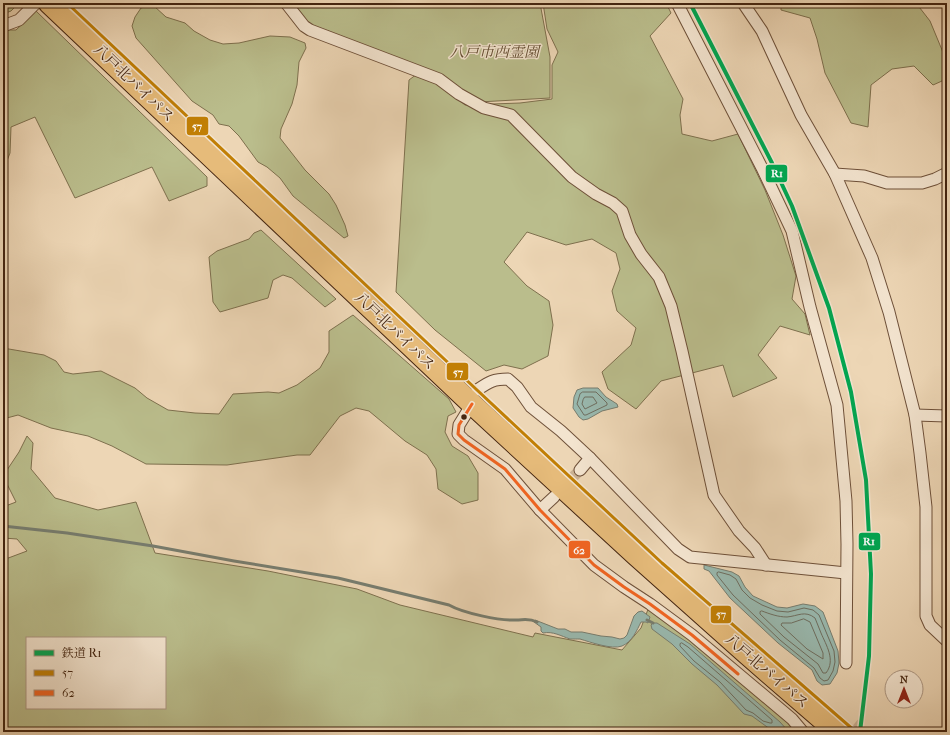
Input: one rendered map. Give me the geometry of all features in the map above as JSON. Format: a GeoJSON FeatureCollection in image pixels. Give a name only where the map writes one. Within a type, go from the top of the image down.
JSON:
{"type":"FeatureCollection","features":[{"type":"Feature","properties":{"kind":"highway","name":"八戸北バイパス"},"geometry":{"type":"LineString","coordinates":[[49,3],[475,397],[662,563],[844,730]]}},
{"type":"Feature","properties":{"kind":"highway","name":"八戸北バイパス"},"geometry":{"type":"LineString","coordinates":[[67,3],[475,397]]}},
{"type":"Feature","properties":{"kind":"street"},"geometry":{"type":"LineString","coordinates":[[3,26],[19,20],[36,3]]}},
{"type":"Feature","properties":{"kind":"street"},"geometry":{"type":"LineString","coordinates":[[286,3],[304,26],[310,30],[439,79],[459,94],[484,108],[511,115],[572,177],[596,194],[613,203],[622,211],[630,235],[641,254],[659,277],[671,306],[714,495],[739,531],[755,548],[766,565]]}},
{"type":"Feature","properties":{"kind":"street"},"geometry":{"type":"LineString","coordinates":[[677,3],[762,168],[792,231],[810,307],[837,406],[845,494],[847,544],[846,663]]}},
{"type":"Feature","properties":{"kind":"street"},"geometry":{"type":"LineString","coordinates":[[743,3],[762,31],[801,115],[834,174],[872,258],[915,415],[926,506],[926,616],[930,625],[947,641]]}},
{"type":"Feature","properties":{"kind":"street"},"geometry":{"type":"LineString","coordinates":[[834,174],[864,176],[887,183],[922,183],[947,173]]}},
{"type":"Feature","properties":{"kind":"street"},"geometry":{"type":"LineString","coordinates":[[803,732],[792,719],[692,635],[594,565],[540,510],[505,469],[464,440],[458,434],[459,425],[475,397],[488,383],[496,379],[508,379],[517,388],[531,407],[561,431],[590,458],[678,549],[690,557],[846,573]]}},
{"type":"Feature","properties":{"kind":"street"},"geometry":{"type":"LineString","coordinates":[[915,415],[947,416]]}},
{"type":"Feature","properties":{"kind":"street"},"geometry":{"type":"LineString","coordinates":[[580,470],[590,458]]}},
{"type":"Feature","properties":{"kind":"street"},"geometry":{"type":"LineString","coordinates":[[540,510],[554,497]]}},
{"type":"Feature","properties":{"kind":"green space"},"geometry":{"type":"Polygon","coordinates":[[[3,3],[19,3],[11,11],[3,14],[3,3]]]}},
{"type":"Feature","properties":{"kind":"green space","name":"八戸市西霊園"},"geometry":{"type":"Polygon","coordinates":[[[289,3],[540,3],[550,57],[550,98],[479,102],[307,25],[289,3]]]}},
{"type":"Feature","properties":{"kind":"green space"},"geometry":{"type":"Polygon","coordinates":[[[543,3],[666,3],[671,13],[650,36],[683,99],[680,115],[682,134],[712,141],[738,134],[765,190],[783,235],[796,276],[792,299],[805,314],[810,335],[780,326],[758,355],[777,378],[733,397],[723,365],[661,381],[636,409],[608,389],[602,372],[631,345],[636,328],[617,311],[612,291],[620,269],[616,253],[592,239],[566,245],[527,232],[504,262],[527,286],[549,301],[553,325],[548,356],[522,369],[504,365],[486,371],[435,330],[396,292],[409,80],[417,74],[440,84],[465,105],[520,103],[552,99],[552,65],[558,52],[547,29],[543,3]]]}},
{"type":"Feature","properties":{"kind":"green space"},"geometry":{"type":"Polygon","coordinates":[[[781,3],[916,3],[930,21],[947,62],[947,71],[942,81],[933,85],[914,66],[892,69],[871,85],[868,127],[851,123],[825,73],[817,39],[810,18],[781,10],[781,3]]]}},
{"type":"Feature","properties":{"kind":"green space"},"geometry":{"type":"Polygon","coordinates":[[[154,6],[166,17],[185,23],[194,31],[210,40],[223,44],[239,43],[270,36],[290,37],[305,43],[306,48],[299,62],[297,85],[292,104],[281,129],[280,138],[305,170],[329,194],[336,205],[348,236],[344,238],[293,196],[280,178],[267,167],[258,162],[239,136],[229,126],[219,124],[213,115],[192,101],[136,38],[132,26],[135,17],[141,8],[154,6]]]}},
{"type":"Feature","properties":{"kind":"green space"},"geometry":{"type":"Polygon","coordinates":[[[36,11],[207,177],[207,186],[169,201],[152,167],[75,198],[35,117],[11,127],[10,153],[3,171],[3,30],[16,30],[36,11]]]}},
{"type":"Feature","properties":{"kind":"green space"},"geometry":{"type":"Polygon","coordinates":[[[261,230],[336,299],[325,307],[292,278],[283,275],[273,280],[268,298],[220,312],[213,302],[209,257],[217,251],[249,239],[254,233],[261,230]]]}},
{"type":"Feature","properties":{"kind":"green space"},"geometry":{"type":"Polygon","coordinates":[[[353,315],[449,399],[456,412],[448,416],[445,432],[452,446],[468,456],[478,473],[478,500],[462,504],[438,489],[436,469],[427,455],[405,441],[369,411],[356,408],[340,416],[310,455],[297,455],[227,465],[146,464],[112,446],[88,436],[51,428],[18,415],[3,419],[3,348],[44,355],[56,361],[64,372],[73,374],[101,371],[135,388],[147,398],[168,410],[219,414],[233,394],[268,392],[279,393],[297,385],[320,368],[329,352],[329,331],[353,315]]]}},
{"type":"Feature","properties":{"kind":"green space"},"geometry":{"type":"Polygon","coordinates":[[[27,436],[33,443],[31,469],[55,498],[98,510],[136,502],[155,553],[268,571],[357,589],[400,605],[533,637],[535,633],[622,650],[641,628],[650,604],[803,732],[3,732],[3,560],[27,551],[17,539],[3,538],[3,507],[16,502],[3,476],[19,452],[27,436]]]}},
{"type":"Feature","properties":{"kind":"water"},"geometry":{"type":"Polygon","coordinates":[[[583,388],[598,388],[606,397],[617,404],[618,407],[602,411],[588,419],[583,420],[573,408],[574,397],[577,390],[583,388]]]}},
{"type":"Feature","properties":{"kind":"water"},"geometry":{"type":"Polygon","coordinates":[[[704,565],[732,572],[739,576],[745,587],[753,596],[777,607],[787,608],[803,604],[815,606],[823,612],[838,651],[839,663],[837,673],[830,684],[822,685],[817,681],[812,670],[778,643],[730,598],[709,571],[704,569],[704,565]]]}},
{"type":"Feature","properties":{"kind":"water"},"geometry":{"type":"Polygon","coordinates":[[[642,611],[650,617],[648,623],[641,622],[634,636],[629,642],[618,647],[601,645],[580,639],[570,639],[554,633],[543,633],[541,631],[541,627],[534,622],[535,620],[558,629],[565,629],[571,632],[582,632],[620,639],[627,635],[634,616],[638,612],[642,611]]]}},
{"type":"Feature","properties":{"kind":"water"},"geometry":{"type":"Polygon","coordinates":[[[653,623],[657,623],[690,644],[780,722],[789,732],[774,732],[752,716],[744,714],[717,685],[692,664],[672,644],[652,629],[651,625],[653,623]]]}},
{"type":"Feature","properties":{"kind":"waterway"},"geometry":{"type":"LineString","coordinates":[[3,526],[67,533],[153,546],[338,578],[449,605],[463,611],[482,616],[537,622]]}},
{"type":"Feature","properties":{"kind":"waterway"},"geometry":{"type":"LineString","coordinates":[[647,620],[653,623]]}},
{"type":"Feature","properties":{"kind":"tunnel"},"geometry":{"type":"LineString","coordinates":[[560,490],[580,470]]}},
{"type":"Feature","properties":{"kind":"tunnel"},"geometry":{"type":"LineString","coordinates":[[851,728],[856,732]]}},
{"type":"Feature","properties":{"kind":"rail line","name":"R1"},"geometry":{"type":"LineString","coordinates":[[690,3],[772,163],[792,206],[829,308],[851,392],[866,480],[871,574],[869,656],[860,732]]}},
{"type":"Feature","properties":{"kind":"transit line","name":"57"},"geometry":{"type":"LineString","coordinates":[[67,3],[662,563],[856,732]]}},
{"type":"Feature","properties":{"kind":"transit line","name":"62"},"geometry":{"type":"LineString","coordinates":[[472,404],[459,425],[458,434],[464,440],[505,469],[540,510],[594,565],[692,635],[738,674]]}}]}
